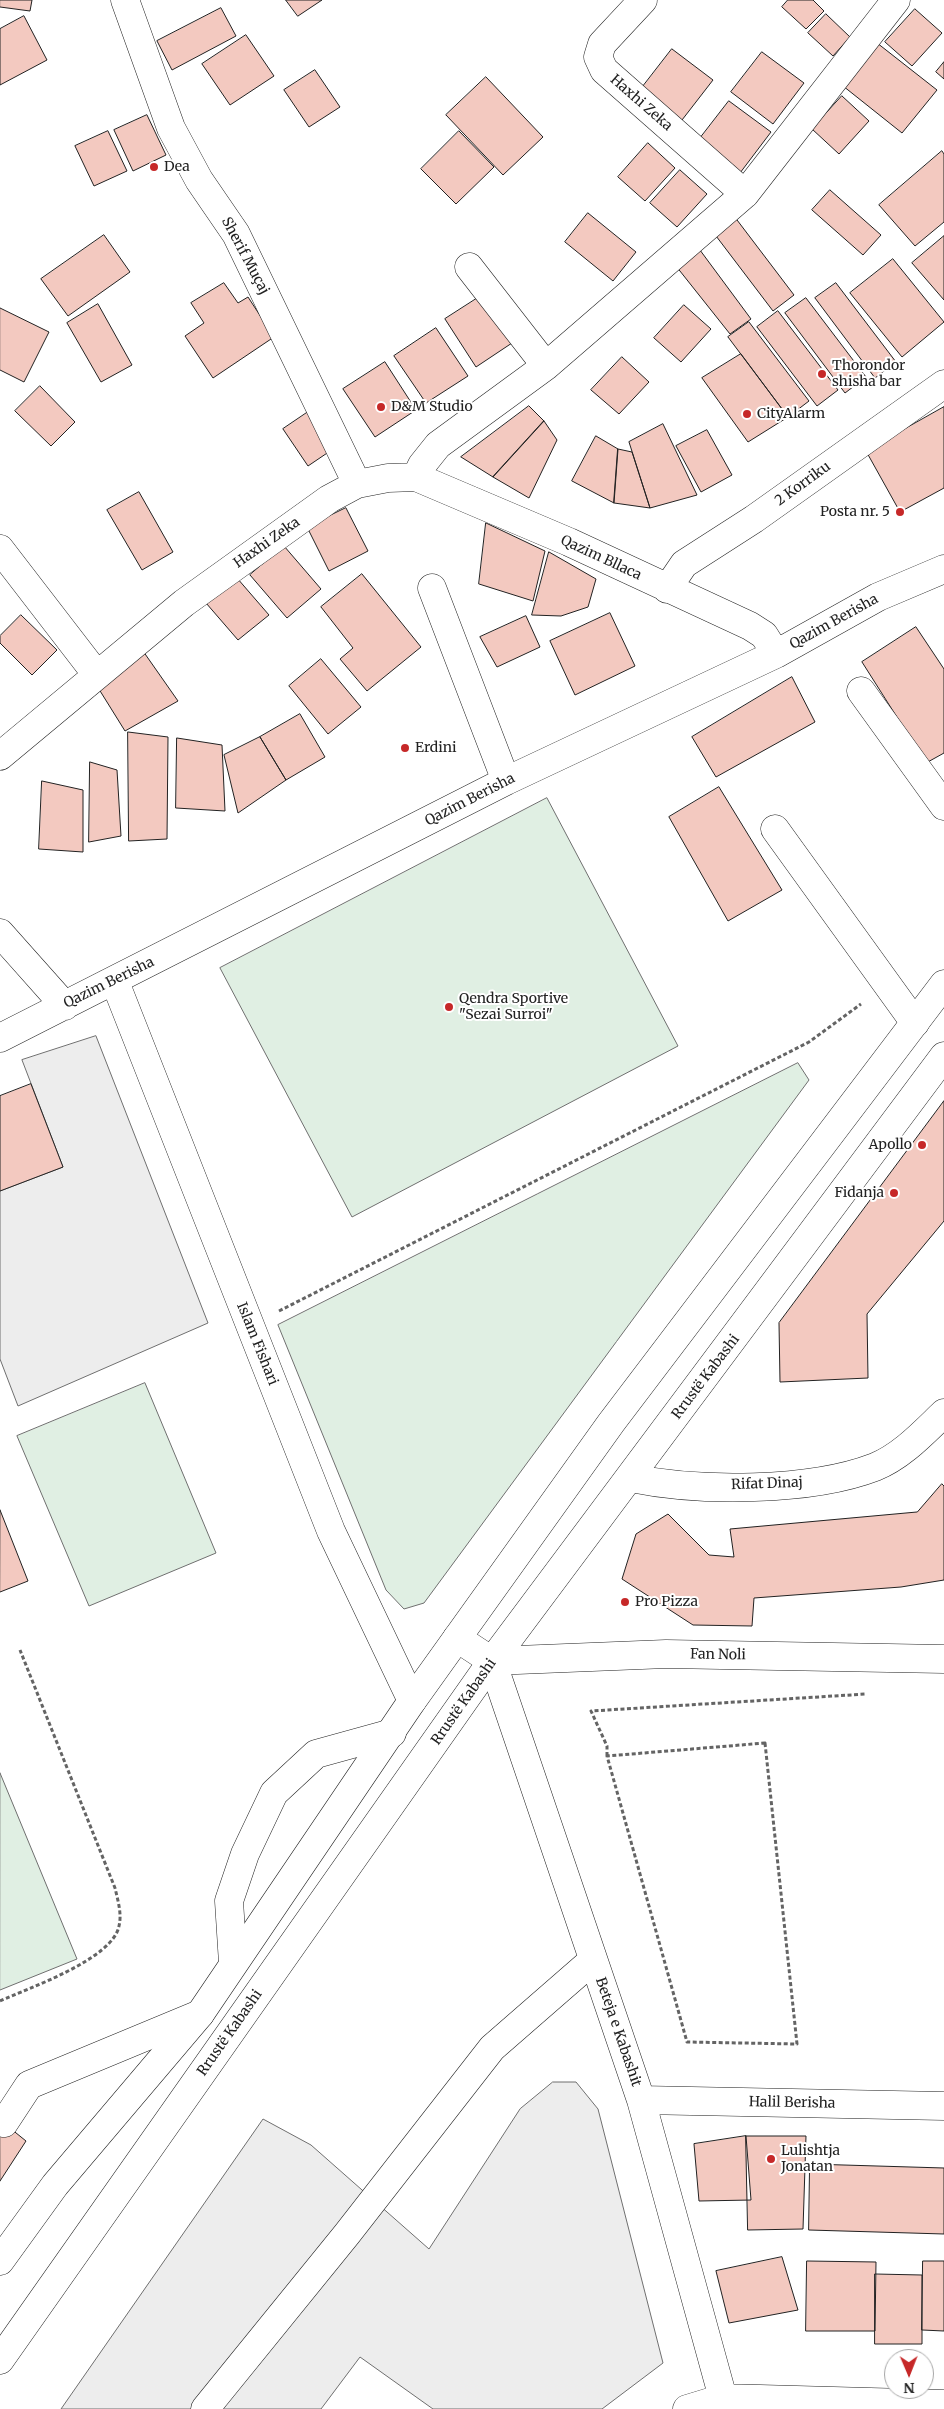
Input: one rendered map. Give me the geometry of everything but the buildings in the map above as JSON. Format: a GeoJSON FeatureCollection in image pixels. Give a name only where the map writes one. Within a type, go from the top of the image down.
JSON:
{"type":"FeatureCollection","features":[{"type":"Feature","properties":{"kind":"street","name":"Sherif Muçaj"},"geometry":{"type":"LineString","coordinates":[[125,0],[171,128],[199,180],[236,234],[357,484]]}},
{"type":"Feature","properties":{"kind":"street","name":"Haxhi Zeka"},"geometry":{"type":"LineString","coordinates":[[643,0],[602,44],[598,57],[604,70],[745,194]]}},
{"type":"Feature","properties":{"kind":"street"},"geometry":{"type":"LineString","coordinates":[[416,477],[438,445],[546,366],[745,194],[896,0]]}},
{"type":"Feature","properties":{"kind":"street"},"geometry":{"type":"LineString","coordinates":[[469,267],[546,366]]}},
{"type":"Feature","properties":{"kind":"street","name":"2 Korriku"},"geometry":{"type":"LineString","coordinates":[[666,588],[684,564],[754,519],[944,384]]}},
{"type":"Feature","properties":{"kind":"street","name":"Haxhi Zeka"},"geometry":{"type":"LineString","coordinates":[[0,756],[217,578],[329,499],[357,484],[388,478],[416,477]]}},
{"type":"Feature","properties":{"kind":"street","name":"Qazim Bllaca"},"geometry":{"type":"LineString","coordinates":[[416,477],[569,542],[750,626],[764,635],[776,654]]}},
{"type":"Feature","properties":{"kind":"street"},"geometry":{"type":"LineString","coordinates":[[0,549],[97,675]]}},
{"type":"Feature","properties":{"kind":"street","name":"Qazim Berisha"},"geometry":{"type":"LineString","coordinates":[[0,1038],[506,782],[776,654],[878,597],[944,569]]}},
{"type":"Feature","properties":{"kind":"street"},"geometry":{"type":"LineString","coordinates":[[432,588],[506,782]]}},
{"type":"Feature","properties":{"kind":"street"},"geometry":{"type":"LineString","coordinates":[[861,691],[944,806]]}},
{"type":"Feature","properties":{"kind":"street"},"geometry":{"type":"LineString","coordinates":[[775,829],[915,1023]]}},
{"type":"Feature","properties":{"kind":"street"},"geometry":{"type":"LineString","coordinates":[[0,934],[65,1006]]}},
{"type":"Feature","properties":{"kind":"street","name":"Islam Fishari"},"geometry":{"type":"LineString","coordinates":[[114,982],[330,1531],[412,1701]]}},
{"type":"Feature","properties":{"kind":"street"},"geometry":{"type":"LineString","coordinates":[[0,2261],[55,2185],[200,2014],[412,1701],[611,1423],[944,984]]}},
{"type":"Feature","properties":{"kind":"street","name":"Rrustë Kabashi"},"geometry":{"type":"LineString","coordinates":[[0,2360],[492,1661],[631,1478],[944,1056]]}},
{"type":"Feature","properties":{"kind":"street","name":"Rifat Dinaj"},"geometry":{"type":"LineString","coordinates":[[631,1478],[659,1484],[706,1486],[789,1485],[845,1476],[876,1466],[904,1450],[944,1414]]}},
{"type":"Feature","properties":{"kind":"street"},"geometry":{"type":"LineString","coordinates":[[457,1638],[492,1661]]}},
{"type":"Feature","properties":{"kind":"street","name":"Fan Noli"},"geometry":{"type":"LineString","coordinates":[[492,1661],[666,1654],[944,1659]]}},
{"type":"Feature","properties":{"kind":"street","name":"Beteja e Kabashit"},"geometry":{"type":"LineString","coordinates":[[492,1661],[641,2100],[725,2403]]}},
{"type":"Feature","properties":{"kind":"street"},"geometry":{"type":"LineString","coordinates":[[234,1963],[229,1901],[245,1854],[274,1793],[316,1754],[392,1733]]}},
{"type":"Feature","properties":{"kind":"street"},"geometry":{"type":"LineString","coordinates":[[205,2409],[347,2234],[492,2048],[593,1960]]}},
{"type":"Feature","properties":{"kind":"street"},"geometry":{"type":"LineString","coordinates":[[4,2123],[29,2085],[200,2014]]}},
{"type":"Feature","properties":{"kind":"street","name":"Halil Berisha"},"geometry":{"type":"LineString","coordinates":[[641,2100],[944,2106]]}},
{"type":"Feature","properties":{"kind":"street"},"geometry":{"type":"LineString","coordinates":[[687,2409],[725,2403],[944,2404]]}},
{"type":"Feature","properties":{"kind":"path"},"geometry":{"type":"LineString","coordinates":[[250,1326],[809,1042],[888,985]]}},
{"type":"Feature","properties":{"kind":"path"},"geometry":{"type":"LineString","coordinates":[[0,2001],[84,1964],[105,1949],[119,1928],[120,1913],[116,1888],[20,1650]]}},
{"type":"Feature","properties":{"kind":"path"},"geometry":{"type":"LineString","coordinates":[[607,1756],[765,1743],[796,2044],[687,2042],[607,1756],[607,1746],[591,1711],[869,1694]]}},
{"type":"Feature","properties":{"kind":"green space","name":"Qendra Sportive \"Sezai Surroi\""},"geometry":{"type":"Polygon","coordinates":[[[547,798],[678,1046],[352,1217],[220,968],[547,798]]]}},
{"type":"Feature","properties":{"kind":"green space"},"geometry":{"type":"Polygon","coordinates":[[[798,1063],[809,1080],[424,1603],[404,1609],[386,1590],[278,1325],[798,1063]]]}},
{"type":"Feature","properties":{"kind":"green space"},"geometry":{"type":"Polygon","coordinates":[[[145,1383],[216,1553],[89,1606],[17,1436],[145,1383]]]}},
{"type":"Feature","properties":{"kind":"green space"},"geometry":{"type":"Polygon","coordinates":[[[0,1773],[77,1959],[0,1990],[0,1773]]]}},
{"type":"Feature","properties":{"kind":"shaded area"},"geometry":{"type":"Polygon","coordinates":[[[96,1036],[208,1323],[18,1406],[0,1359],[0,1191],[63,1167],[22,1060],[96,1036]]]}},
{"type":"Feature","properties":{"kind":"shaded area"},"geometry":{"type":"Polygon","coordinates":[[[553,2082],[576,2082],[598,2109],[663,2363],[602,2409],[433,2409],[360,2357],[321,2409],[61,2409],[263,2119],[311,2145],[429,2249],[520,2109],[553,2082]]]}},
{"type":"Feature","properties":{"kind":"place","name":"Dea"},"geometry":{"type":"Point","coordinates":[154,167]}},
{"type":"Feature","properties":{"kind":"place","name":"Thorondor shisha bar"},"geometry":{"type":"Point","coordinates":[822,374]}},
{"type":"Feature","properties":{"kind":"place","name":"D&M Studio"},"geometry":{"type":"Point","coordinates":[381,407]}},
{"type":"Feature","properties":{"kind":"place","name":"CityAlarm"},"geometry":{"type":"Point","coordinates":[747,414]}},
{"type":"Feature","properties":{"kind":"place","name":"Posta nr. 5"},"geometry":{"type":"Point","coordinates":[900,512]}},
{"type":"Feature","properties":{"kind":"place","name":"Erdini"},"geometry":{"type":"Point","coordinates":[405,748]}},
{"type":"Feature","properties":{"kind":"place","name":"Qendra Sportive \"Sezai Surroi\""},"geometry":{"type":"Point","coordinates":[449,1007]}},
{"type":"Feature","properties":{"kind":"place","name":"Apollo"},"geometry":{"type":"Point","coordinates":[922,1145]}},
{"type":"Feature","properties":{"kind":"place","name":"Fidanja"},"geometry":{"type":"Point","coordinates":[894,1193]}},
{"type":"Feature","properties":{"kind":"place","name":"Pro Pizza"},"geometry":{"type":"Point","coordinates":[625,1602]}},
{"type":"Feature","properties":{"kind":"place","name":"Lulishtja Jonatan"},"geometry":{"type":"Point","coordinates":[771,2159]}}]}
